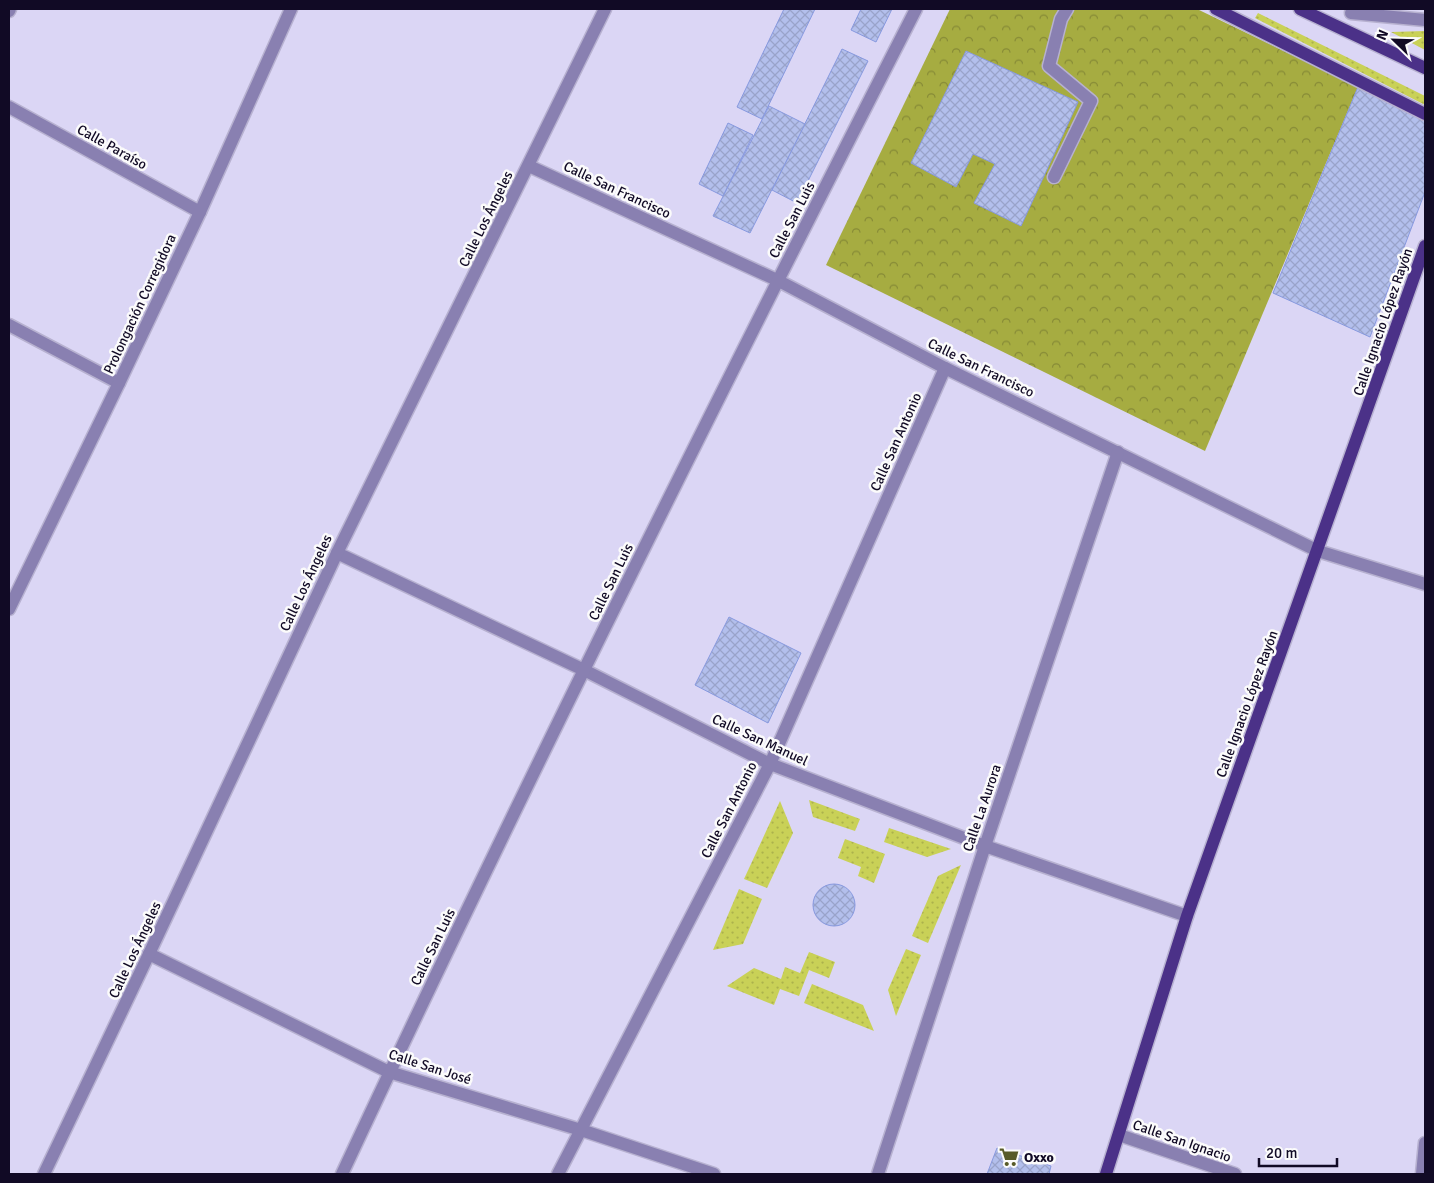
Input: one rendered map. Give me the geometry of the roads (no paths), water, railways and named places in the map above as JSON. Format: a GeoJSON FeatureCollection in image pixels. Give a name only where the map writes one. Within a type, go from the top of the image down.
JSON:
{"type":"FeatureCollection","features":[{"type":"Feature","properties":{"kind":"main road"},"geometry":{"type":"LineString","coordinates":[[1217,9],[1425,114]]}},
{"type":"Feature","properties":{"kind":"main road"},"geometry":{"type":"LineString","coordinates":[[1300,9],[1425,68]]}},
{"type":"Feature","properties":{"kind":"main road","name":"Calle Ignacio López Rayón"},"geometry":{"type":"LineString","coordinates":[[1106,1174],[1187,916],[1425,246]]}},
{"type":"Feature","properties":{"kind":"street","name":"Prolongación Corregidora"},"geometry":{"type":"LineString","coordinates":[[9,609],[119,384],[200,212],[291,9]]}},
{"type":"Feature","properties":{"kind":"street","name":"Calle Los Ángeles"},"geometry":{"type":"LineString","coordinates":[[44,1174],[336,553],[605,9]]}},
{"type":"Feature","properties":{"kind":"street","name":"Calle San Luis"},"geometry":{"type":"LineString","coordinates":[[342,1174],[584,670],[778,280],[916,9]]}},
{"type":"Feature","properties":{"kind":"street"},"geometry":{"type":"LineString","coordinates":[[1054,177],[1091,101],[1049,66],[1061,19],[1067,9]]}},
{"type":"Feature","properties":{"kind":"street"},"geometry":{"type":"LineString","coordinates":[[1346,32],[1351,11],[1425,20]]}},
{"type":"Feature","properties":{"kind":"street","name":"Calle Paraíso"},"geometry":{"type":"LineString","coordinates":[[9,107],[200,212]]}},
{"type":"Feature","properties":{"kind":"street","name":"Calle San Francisco"},"geometry":{"type":"LineString","coordinates":[[529,166],[778,280],[945,368],[1318,550],[1425,584]]}},
{"type":"Feature","properties":{"kind":"street"},"geometry":{"type":"LineString","coordinates":[[9,325],[119,384]]}},
{"type":"Feature","properties":{"kind":"street","name":"Calle San Antonio"},"geometry":{"type":"LineString","coordinates":[[558,1174],[770,764],[945,368]]}},
{"type":"Feature","properties":{"kind":"street","name":"Calle La Aurora"},"geometry":{"type":"LineString","coordinates":[[878,1174],[985,846],[1118,452]]}},
{"type":"Feature","properties":{"kind":"street","name":"Calle San Manuel"},"geometry":{"type":"LineString","coordinates":[[336,553],[584,670],[770,764],[985,846],[1187,916]]}},
{"type":"Feature","properties":{"kind":"street","name":"Calle San José"},"geometry":{"type":"LineString","coordinates":[[149,954],[390,1072],[581,1130],[714,1174]]}},
{"type":"Feature","properties":{"kind":"street","name":"Calle San Ignacio"},"geometry":{"type":"LineString","coordinates":[[1119,1136],[1235,1174]]}},
{"type":"Feature","properties":{"kind":"street"},"geometry":{"type":"LineString","coordinates":[[1422,1174],[1425,1143]]}},
{"type":"Feature","properties":{"kind":"place","name":"Oxxo"},"geometry":{"type":"Point","coordinates":[1009,1157]}}]}
